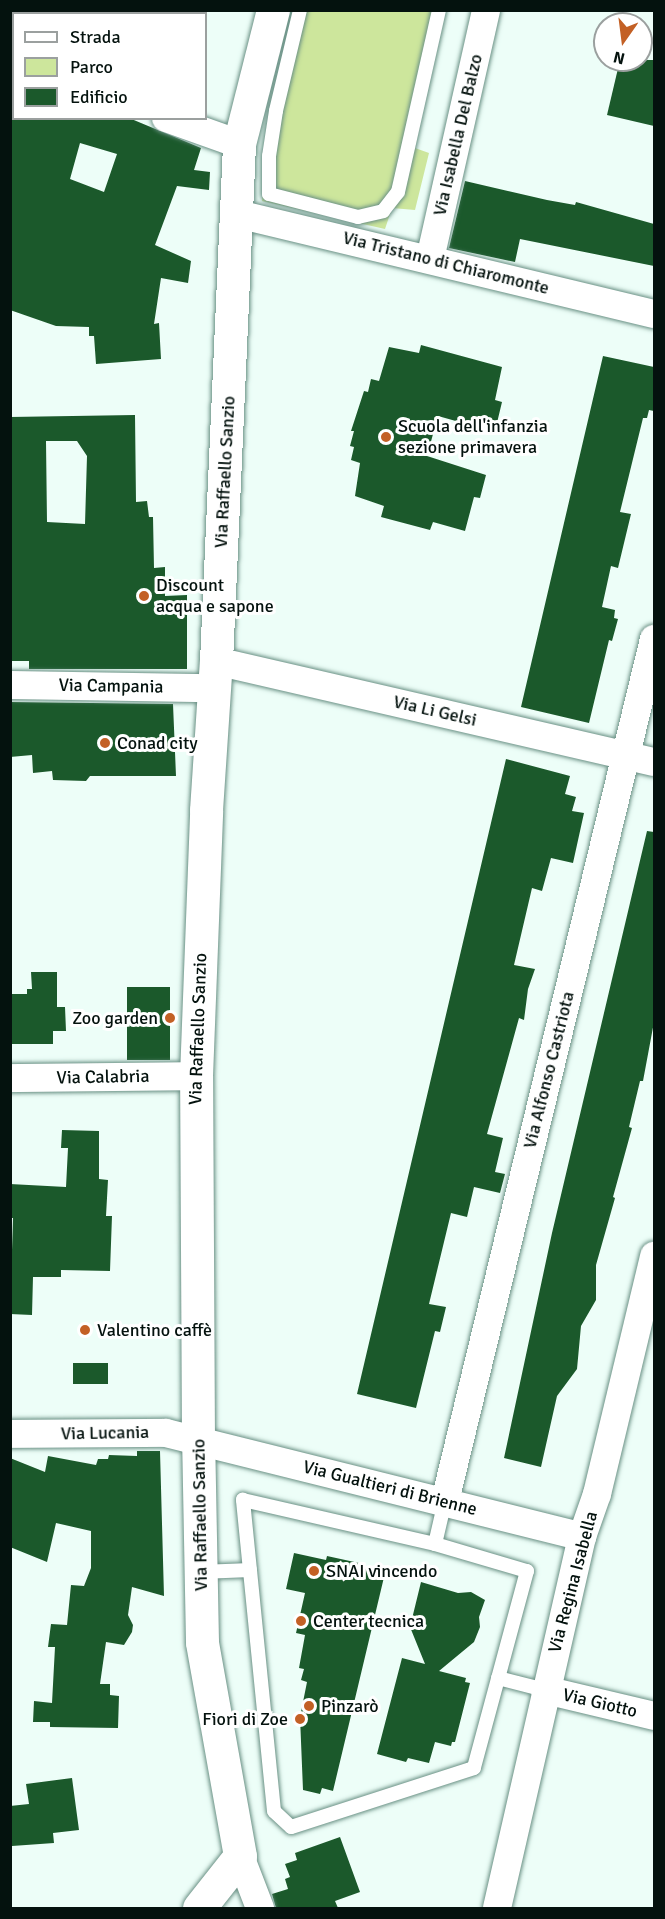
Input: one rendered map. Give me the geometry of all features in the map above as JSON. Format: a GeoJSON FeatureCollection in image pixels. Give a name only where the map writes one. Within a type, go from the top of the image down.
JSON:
{"type":"FeatureCollection","features":[{"type":"Feature","properties":{"kind":"street","name":"Via Raffaello Sanzio"},"geometry":{"type":"LineString","coordinates":[[260,1908],[240,1857],[202,1642],[198,1440],[196,1076],[239,144],[273,10]]}},
{"type":"Feature","properties":{"kind":"street","name":"Via Isabella Del Balzo"},"geometry":{"type":"LineString","coordinates":[[430,259],[486,10]]}},
{"type":"Feature","properties":{"kind":"street"},"geometry":{"type":"LineString","coordinates":[[172,120],[239,144]]}},
{"type":"Feature","properties":{"kind":"street","name":"Via Tristano di Chiaromonte"},"geometry":{"type":"LineString","coordinates":[[237,214],[654,314]]}},
{"type":"Feature","properties":{"kind":"street","name":"Via Alfonso Castriota"},"geometry":{"type":"LineString","coordinates":[[444,1501],[654,639]]}},
{"type":"Feature","properties":{"kind":"street","name":"Via Campania"},"geometry":{"type":"LineString","coordinates":[[10,685],[214,674]]}},
{"type":"Feature","properties":{"kind":"street","name":"Via Li Gelsi"},"geometry":{"type":"LineString","coordinates":[[214,674],[654,762]]}},
{"type":"Feature","properties":{"kind":"street","name":"Via Calabria"},"geometry":{"type":"LineString","coordinates":[[10,1078],[196,1076]]}},
{"type":"Feature","properties":{"kind":"street","name":"Via Regina Isabella"},"geometry":{"type":"LineString","coordinates":[[497,1908],[545,1690],[582,1537],[597,1494],[654,1256]]}},
{"type":"Feature","properties":{"kind":"street","name":"Via Lucania"},"geometry":{"type":"LineString","coordinates":[[10,1434],[166,1433],[198,1440]]}},
{"type":"Feature","properties":{"kind":"street","name":"Via Gualtieri di Brienne"},"geometry":{"type":"LineString","coordinates":[[198,1440],[582,1537]]}},
{"type":"Feature","properties":{"kind":"street","name":"Via Giotto"},"geometry":{"type":"LineString","coordinates":[[545,1690],[654,1716]]}},
{"type":"Feature","properties":{"kind":"street"},"geometry":{"type":"LineString","coordinates":[[199,1908],[240,1857]]}},
{"type":"Feature","properties":{"kind":"lane"},"geometry":{"type":"LineString","coordinates":[[300,10],[272,134],[269,156],[269,194],[358,217],[383,211],[398,192],[439,10]]}},
{"type":"Feature","properties":{"kind":"lane"},"geometry":{"type":"LineString","coordinates":[[243,1500],[435,1544],[527,1571],[474,1768],[291,1827],[274,1811],[243,1500]]}},
{"type":"Feature","properties":{"kind":"lane"},"geometry":{"type":"LineString","coordinates":[[435,1544],[444,1501]]}},
{"type":"Feature","properties":{"kind":"lane"},"geometry":{"type":"LineString","coordinates":[[201,1572],[250,1570]]}},
{"type":"Feature","properties":{"kind":"lane"},"geometry":{"type":"LineString","coordinates":[[498,1678],[545,1690]]}},
{"type":"Feature","properties":{"kind":"green space"},"geometry":{"type":"Polygon","coordinates":[[[294,11],[444,11],[415,148],[429,153],[415,210],[392,208],[385,229],[262,201],[269,112],[294,11]]]}},
{"type":"Feature","properties":{"kind":"building"},"geometry":{"type":"Polygon","coordinates":[[[654,60],[654,126],[607,115],[617,72],[653,72],[654,60]]]}},
{"type":"Feature","properties":{"kind":"building"},"geometry":{"type":"Polygon","coordinates":[[[10,118],[12,120],[134,120],[201,148],[194,170],[210,172],[209,190],[177,186],[155,245],[191,261],[188,283],[161,278],[154,324],[159,323],[161,359],[96,364],[94,336],[89,336],[89,327],[56,326],[10,310],[10,118]],[[80,143],[70,179],[104,192],[117,154],[80,143]]]}},
{"type":"Feature","properties":{"kind":"building"},"geometry":{"type":"Polygon","coordinates":[[[465,181],[547,200],[575,205],[576,202],[654,224],[654,266],[520,239],[515,262],[449,248],[465,181]]]}},
{"type":"Feature","properties":{"kind":"building"},"geometry":{"type":"Polygon","coordinates":[[[421,345],[502,367],[495,400],[502,402],[496,427],[471,420],[470,425],[438,416],[427,456],[486,475],[480,498],[474,497],[465,531],[433,522],[430,530],[381,517],[384,506],[355,496],[360,463],[351,460],[354,447],[350,446],[354,431],[351,431],[364,391],[368,392],[371,379],[379,381],[389,347],[419,353],[421,345]]]}},
{"type":"Feature","properties":{"kind":"building"},"geometry":{"type":"Polygon","coordinates":[[[603,356],[654,367],[654,411],[649,410],[647,418],[643,418],[620,512],[631,514],[618,568],[611,566],[602,607],[615,610],[614,618],[618,619],[612,641],[609,640],[589,723],[521,707],[603,356]]]}},
{"type":"Feature","properties":{"kind":"building"},"geometry":{"type":"Polygon","coordinates":[[[135,415],[136,502],[147,501],[149,517],[153,517],[154,568],[165,567],[165,596],[187,595],[187,669],[29,669],[29,661],[10,661],[10,417],[135,415]],[[46,441],[47,522],[85,524],[87,456],[77,441],[46,441]]]}},
{"type":"Feature","properties":{"kind":"building"},"geometry":{"type":"Polygon","coordinates":[[[10,702],[173,704],[176,776],[90,776],[86,781],[53,780],[52,771],[33,773],[32,755],[10,757],[10,702]]]}},
{"type":"Feature","properties":{"kind":"building"},"geometry":{"type":"Polygon","coordinates":[[[506,759],[570,776],[565,794],[576,797],[572,811],[584,813],[573,863],[551,858],[542,891],[532,888],[514,965],[535,969],[528,989],[524,1020],[519,1018],[487,1134],[503,1138],[495,1172],[505,1174],[500,1193],[474,1187],[467,1217],[451,1213],[429,1304],[446,1307],[440,1332],[435,1331],[416,1408],[357,1394],[506,759]]]}},
{"type":"Feature","properties":{"kind":"building"},"geometry":{"type":"Polygon","coordinates":[[[647,831],[654,832],[654,1022],[643,1081],[640,1081],[629,1127],[632,1128],[596,1265],[596,1300],[581,1326],[577,1369],[557,1396],[541,1467],[504,1458],[552,1233],[647,831]]]}},
{"type":"Feature","properties":{"kind":"building"},"geometry":{"type":"Polygon","coordinates":[[[31,972],[57,972],[57,1007],[65,1007],[66,1031],[53,1031],[53,1044],[10,1044],[10,994],[27,994],[27,989],[32,989],[31,972]]]}},
{"type":"Feature","properties":{"kind":"building"},"geometry":{"type":"Polygon","coordinates":[[[127,987],[170,987],[170,1060],[127,1060],[127,987]]]}},
{"type":"Feature","properties":{"kind":"building"},"geometry":{"type":"Polygon","coordinates":[[[62,1130],[99,1131],[99,1179],[108,1180],[106,1216],[112,1216],[110,1271],[61,1270],[61,1277],[33,1277],[32,1315],[10,1314],[13,1218],[10,1218],[10,1184],[66,1187],[68,1148],[61,1148],[62,1130]]]}},
{"type":"Feature","properties":{"kind":"building"},"geometry":{"type":"Polygon","coordinates":[[[73,1363],[108,1363],[108,1384],[73,1384],[73,1363]]]}},
{"type":"Feature","properties":{"kind":"building"},"geometry":{"type":"Polygon","coordinates":[[[137,1451],[160,1451],[164,1596],[132,1587],[128,1615],[133,1625],[132,1632],[124,1645],[106,1642],[100,1684],[110,1684],[110,1695],[119,1696],[118,1728],[50,1727],[50,1722],[33,1722],[34,1701],[52,1703],[55,1647],[48,1647],[51,1624],[67,1625],[71,1585],[84,1586],[91,1568],[91,1531],[56,1523],[47,1562],[10,1547],[10,1458],[45,1472],[48,1456],[96,1465],[98,1459],[108,1459],[109,1455],[137,1456],[137,1451]]]}},
{"type":"Feature","properties":{"kind":"building"},"geometry":{"type":"Polygon","coordinates":[[[294,1553],[326,1560],[327,1556],[359,1563],[358,1567],[385,1573],[333,1791],[322,1788],[320,1794],[303,1790],[300,1717],[307,1682],[301,1680],[304,1669],[299,1668],[305,1635],[296,1633],[305,1593],[286,1589],[294,1553]]]}},
{"type":"Feature","properties":{"kind":"building"},"geometry":{"type":"Polygon","coordinates":[[[421,1582],[458,1593],[471,1592],[485,1600],[479,1617],[480,1627],[474,1642],[439,1671],[466,1678],[465,1682],[470,1683],[455,1742],[452,1742],[451,1746],[435,1742],[429,1763],[408,1758],[406,1762],[377,1754],[402,1658],[425,1664],[410,1627],[421,1582]]]}},
{"type":"Feature","properties":{"kind":"building"},"geometry":{"type":"Polygon","coordinates":[[[72,1778],[79,1830],[53,1833],[54,1843],[12,1846],[10,1806],[29,1804],[26,1784],[72,1778]]]}},
{"type":"Feature","properties":{"kind":"building"},"geometry":{"type":"Polygon","coordinates":[[[340,1837],[360,1892],[335,1901],[338,1908],[276,1908],[272,1894],[288,1889],[285,1879],[290,1877],[285,1864],[297,1860],[295,1853],[340,1837]]]}},
{"type":"Feature","properties":{"kind":"place","name":"Scuola dell'infanzia sezione primavera"},"geometry":{"type":"Point","coordinates":[386,437]}},
{"type":"Feature","properties":{"kind":"place","name":"Discount acqua e sapone"},"geometry":{"type":"Point","coordinates":[144,596]}},
{"type":"Feature","properties":{"kind":"place","name":"Conad city"},"geometry":{"type":"Point","coordinates":[105,743]}},
{"type":"Feature","properties":{"kind":"place","name":"Zoo garden"},"geometry":{"type":"Point","coordinates":[170,1018]}},
{"type":"Feature","properties":{"kind":"place","name":"Valentino caffè"},"geometry":{"type":"Point","coordinates":[85,1330]}},
{"type":"Feature","properties":{"kind":"place","name":"SNAI vincendo"},"geometry":{"type":"Point","coordinates":[314,1571]}},
{"type":"Feature","properties":{"kind":"place","name":"Center tecnica"},"geometry":{"type":"Point","coordinates":[301,1621]}},
{"type":"Feature","properties":{"kind":"place","name":"Pinzarò"},"geometry":{"type":"Point","coordinates":[309,1706]}},
{"type":"Feature","properties":{"kind":"place","name":"Fiori di Zoe"},"geometry":{"type":"Point","coordinates":[300,1719]}}]}
